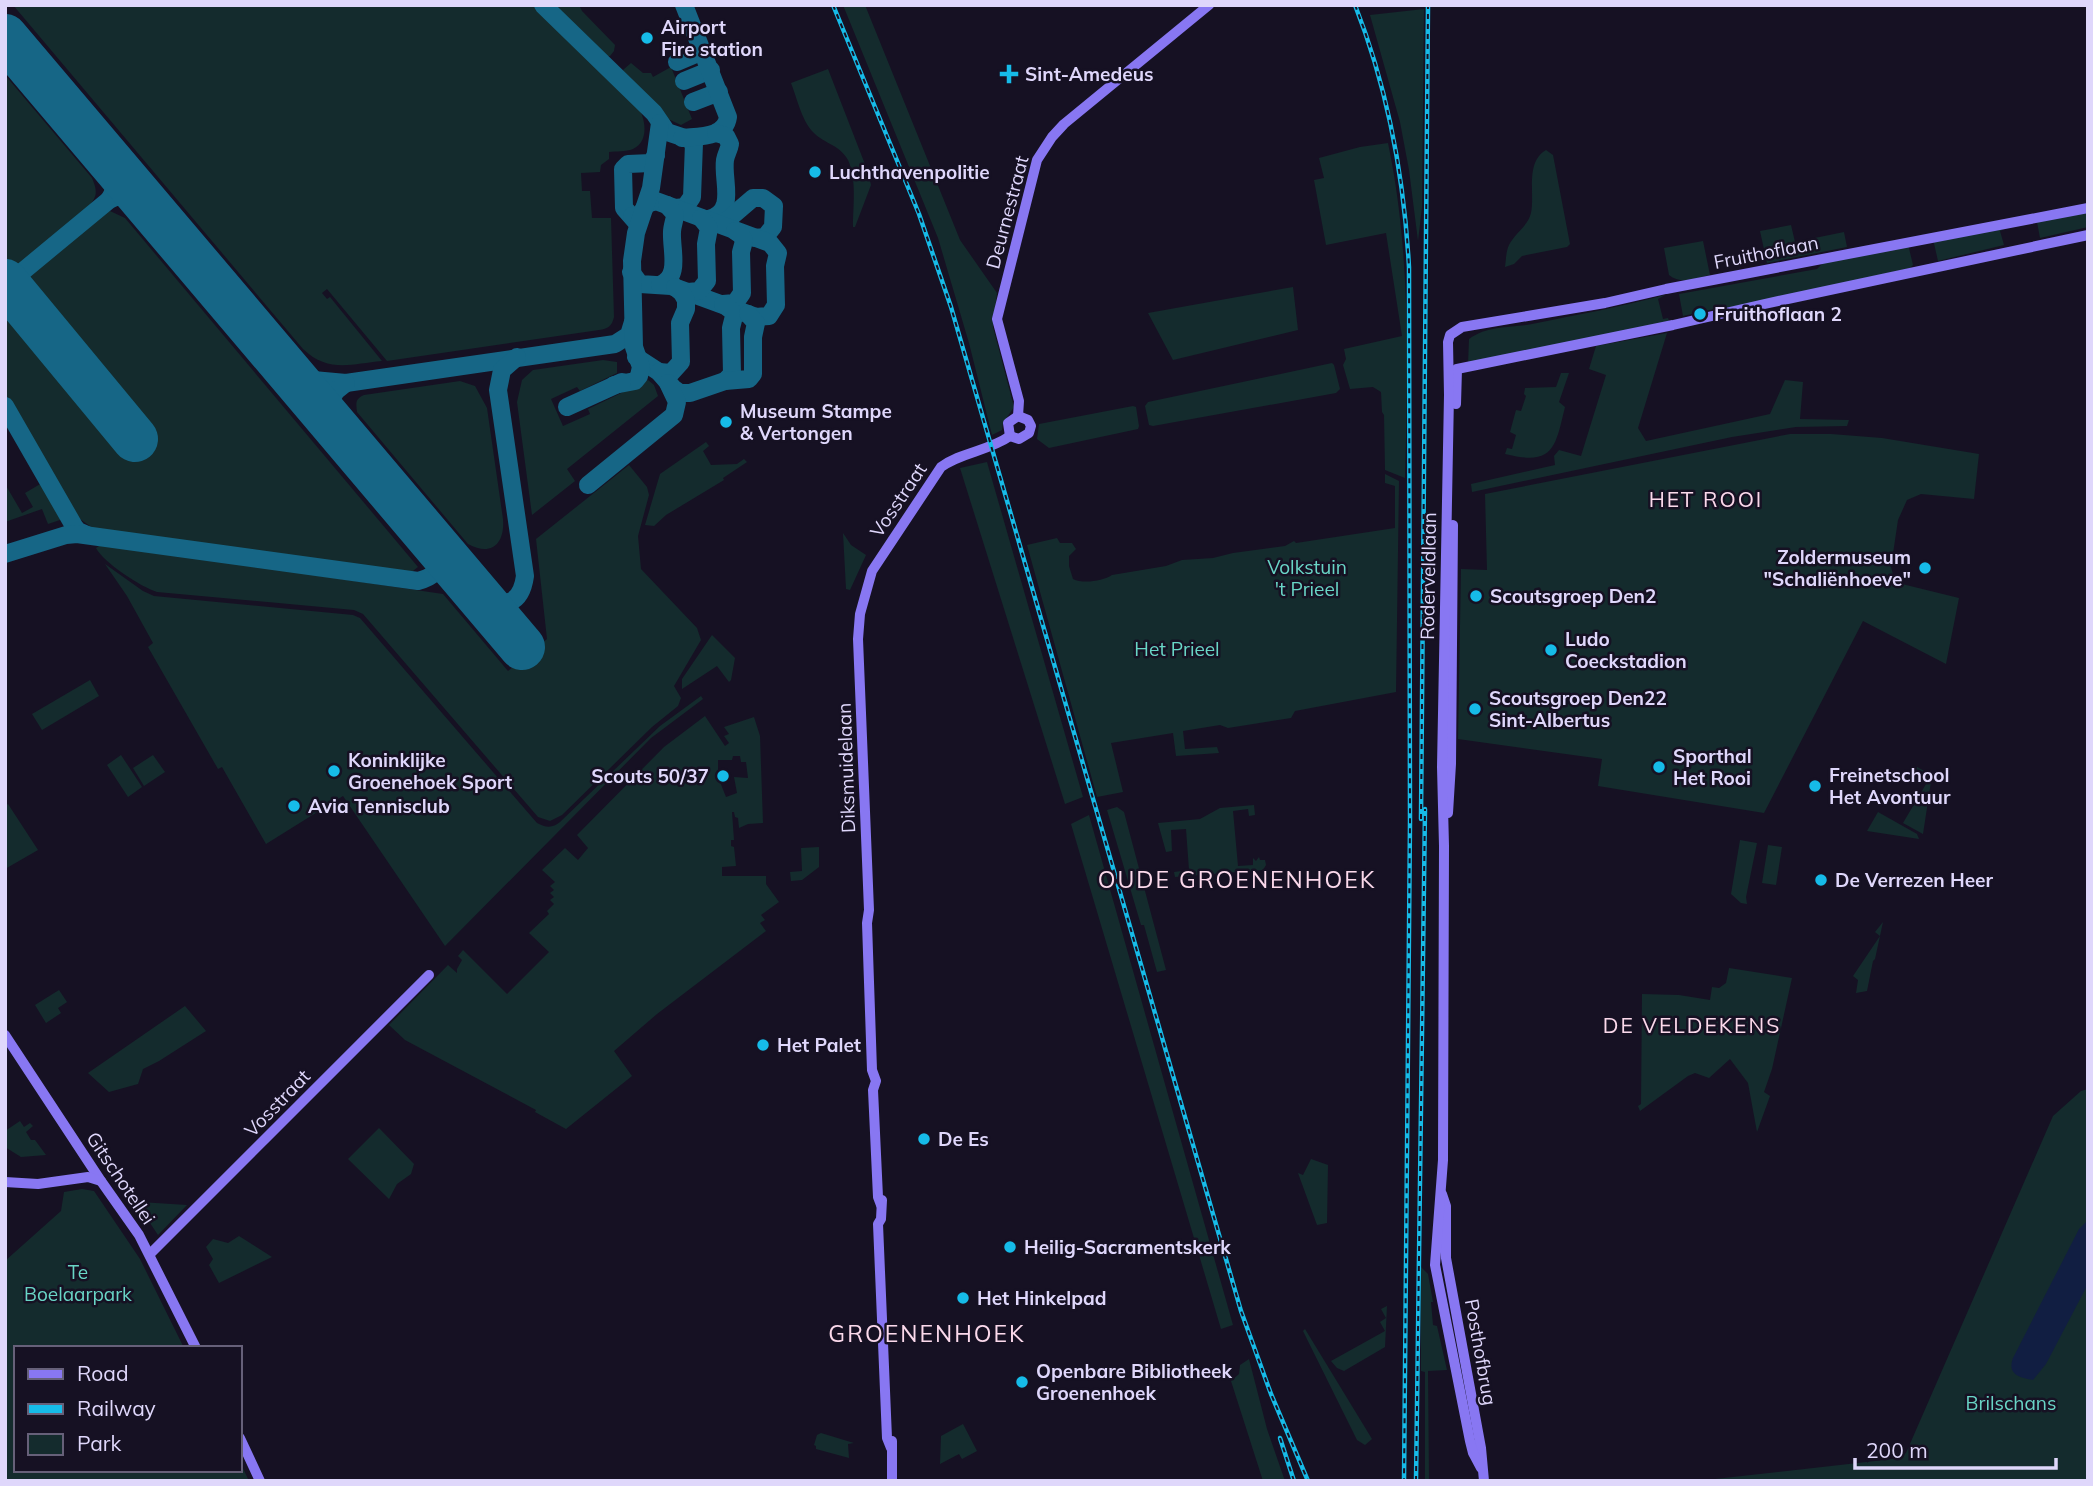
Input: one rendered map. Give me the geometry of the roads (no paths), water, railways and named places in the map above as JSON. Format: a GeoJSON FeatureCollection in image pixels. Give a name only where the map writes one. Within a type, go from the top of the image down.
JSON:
{"type":"FeatureCollection","features":[{"type":"Feature","properties":{"kind":"street","name":"Deurnestraat"},"geometry":{"type":"LineString","coordinates":[[1018,416],[1018,401],[998,319],[1037,160],[1052,137],[1065,124],[1209,5]]}},
{"type":"Feature","properties":{"kind":"street","name":"Fruithoflaan"},"geometry":{"type":"LineString","coordinates":[[1452,332],[1462,327],[1605,303],[2088,208]]}},
{"type":"Feature","properties":{"kind":"street","name":"Roderveldlaan"},"geometry":{"type":"LineString","coordinates":[[1448,777],[1457,369],[1673,325],[2088,234]]}},
{"type":"Feature","properties":{"kind":"street","name":"Roderveldlaan"},"geometry":{"type":"LineString","coordinates":[[1434,1250],[1442,1192],[1444,822],[1448,812],[1448,342],[1452,332]]}},
{"type":"Feature","properties":{"kind":"street","name":"Deurnestraat"},"geometry":{"type":"LineString","coordinates":[[1018,416],[1028,420],[1031,426],[1029,433],[1018,439],[1010,436],[1008,423],[1018,416]]}},
{"type":"Feature","properties":{"kind":"street","name":"Vosstraat"},"geometry":{"type":"LineString","coordinates":[[859,624],[866,586],[872,572],[941,467],[951,460],[995,445],[1010,436]]}},
{"type":"Feature","properties":{"kind":"street","name":"Diksmuidelaan"},"geometry":{"type":"LineString","coordinates":[[859,624],[872,1070],[876,1081],[873,1090],[878,1197],[881,1205],[881,1219],[878,1224],[887,1438],[891,1448],[892,1481]]}},
{"type":"Feature","properties":{"kind":"street","name":"Vosstraat"},"geometry":{"type":"LineString","coordinates":[[150,1254],[429,975]]}},
{"type":"Feature","properties":{"kind":"street","name":"Gitschotellei"},"geometry":{"type":"LineString","coordinates":[[5,1035],[150,1254],[195,1346]]}},
{"type":"Feature","properties":{"kind":"street"},"geometry":{"type":"LineString","coordinates":[[5,1182],[38,1184],[88,1177],[101,1181]]}},
{"type":"Feature","properties":{"kind":"street","name":"Roderveldlaan"},"geometry":{"type":"LineString","coordinates":[[1442,1192],[1446,1206],[1446,1243]]}},
{"type":"Feature","properties":{"kind":"street","name":"Posthofbrug"},"geometry":{"type":"LineString","coordinates":[[1446,1243],[1446,1258],[1481,1448],[1483,1481]]}},
{"type":"Feature","properties":{"kind":"street","name":"Posthofbrug"},"geometry":{"type":"LineString","coordinates":[[1434,1250],[1442,1307],[1470,1441],[1481,1468]]}},
{"type":"Feature","properties":{"kind":"street"},"geometry":{"type":"LineString","coordinates":[[242,1442],[260,1481]]}},
{"type":"Feature","properties":{"kind":"water"},"geometry":{"type":"Polygon","coordinates":[[[2088,1220],[2088,1284],[2046,1364],[2033,1380],[2019,1376],[2012,1368],[2013,1358],[2079,1229],[2088,1220]]]}},
{"type":"Feature","properties":{"kind":"railway"},"geometry":{"type":"LineString","coordinates":[[833,5],[919,214],[951,307],[1241,1311],[1271,1394],[1308,1481]]}},
{"type":"Feature","properties":{"kind":"railway"},"geometry":{"type":"LineString","coordinates":[[1355,5],[1377,69],[1392,134],[1403,200],[1409,267],[1410,822],[1404,1481]]}},
{"type":"Feature","properties":{"kind":"railway"},"geometry":{"type":"LineString","coordinates":[[1421,819],[1428,5]]}},
{"type":"Feature","properties":{"kind":"railway"},"geometry":{"type":"LineString","coordinates":[[1416,1481],[1425,809]]}},
{"type":"Feature","properties":{"kind":"railway"},"geometry":{"type":"LineString","coordinates":[[1280,1438],[1294,1481]]}},
{"type":"Feature","properties":{"kind":"place","name":"Airport Fire station"},"geometry":{"type":"Point","coordinates":[647,38]}},
{"type":"Feature","properties":{"kind":"place","name":"Sint-Amedeus"},"geometry":{"type":"Point","coordinates":[1009,74]}},
{"type":"Feature","properties":{"kind":"place","name":"Luchthavenpolitie"},"geometry":{"type":"Point","coordinates":[815,172]}},
{"type":"Feature","properties":{"kind":"place","name":"Fruithoflaan 2"},"geometry":{"type":"Point","coordinates":[1700,314]}},
{"type":"Feature","properties":{"kind":"place","name":"Museum Stampe & Vertongen"},"geometry":{"type":"Point","coordinates":[726,422]}},
{"type":"Feature","properties":{"kind":"place","name":"Zoldermuseum \"Schaliënhoeve\""},"geometry":{"type":"Point","coordinates":[1925,568]}},
{"type":"Feature","properties":{"kind":"place","name":"Scoutsgroep Den2"},"geometry":{"type":"Point","coordinates":[1476,596]}},
{"type":"Feature","properties":{"kind":"place","name":"Ludo Coeckstadion"},"geometry":{"type":"Point","coordinates":[1551,650]}},
{"type":"Feature","properties":{"kind":"place","name":"Scoutsgroep Den22 Sint-Albertus"},"geometry":{"type":"Point","coordinates":[1475,709]}},
{"type":"Feature","properties":{"kind":"place","name":"Sporthal Het Rooi"},"geometry":{"type":"Point","coordinates":[1659,767]}},
{"type":"Feature","properties":{"kind":"place","name":"Koninklijke Groenehoek Sport"},"geometry":{"type":"Point","coordinates":[334,771]}},
{"type":"Feature","properties":{"kind":"place","name":"Scouts 50/37"},"geometry":{"type":"Point","coordinates":[723,776]}},
{"type":"Feature","properties":{"kind":"place","name":"Freinetschool Het Avontuur"},"geometry":{"type":"Point","coordinates":[1815,786]}},
{"type":"Feature","properties":{"kind":"place","name":"Avia Tennisclub"},"geometry":{"type":"Point","coordinates":[294,806]}},
{"type":"Feature","properties":{"kind":"place","name":"De Verrezen Heer"},"geometry":{"type":"Point","coordinates":[1821,880]}},
{"type":"Feature","properties":{"kind":"place","name":"Het Palet"},"geometry":{"type":"Point","coordinates":[763,1045]}},
{"type":"Feature","properties":{"kind":"place","name":"De Es"},"geometry":{"type":"Point","coordinates":[924,1139]}},
{"type":"Feature","properties":{"kind":"place","name":"Heilig-Sacramentskerk"},"geometry":{"type":"Point","coordinates":[1010,1247]}},
{"type":"Feature","properties":{"kind":"place","name":"Het Hinkelpad"},"geometry":{"type":"Point","coordinates":[963,1298]}},
{"type":"Feature","properties":{"kind":"place","name":"Openbare Bibliotheek Groenenhoek"},"geometry":{"type":"Point","coordinates":[1022,1382]}},
{"type":"Feature","properties":{"kind":"district","name":"HET ROOI"},"geometry":{"type":"Point","coordinates":[1706,500]}},
{"type":"Feature","properties":{"kind":"district","name":"OUDE GROENENHOEK"},"geometry":{"type":"Point","coordinates":[1237,880]}},
{"type":"Feature","properties":{"kind":"district","name":"DE VELDEKENS"},"geometry":{"type":"Point","coordinates":[1692,1026]}},
{"type":"Feature","properties":{"kind":"district","name":"GROENENHOEK"},"geometry":{"type":"Point","coordinates":[927,1334]}},
{"type":"Feature","properties":{"kind":"park label","name":"Volkstuin 't Prieel"},"geometry":{"type":"Point","coordinates":[1307,578]}},
{"type":"Feature","properties":{"kind":"park label","name":"Het Prieel"},"geometry":{"type":"Point","coordinates":[1177,649]}},
{"type":"Feature","properties":{"kind":"park label","name":"Te Boelaarpark"},"geometry":{"type":"Point","coordinates":[78,1283]}},
{"type":"Feature","properties":{"kind":"park label","name":"Brilschans"},"geometry":{"type":"Point","coordinates":[2011,1403]}}]}
